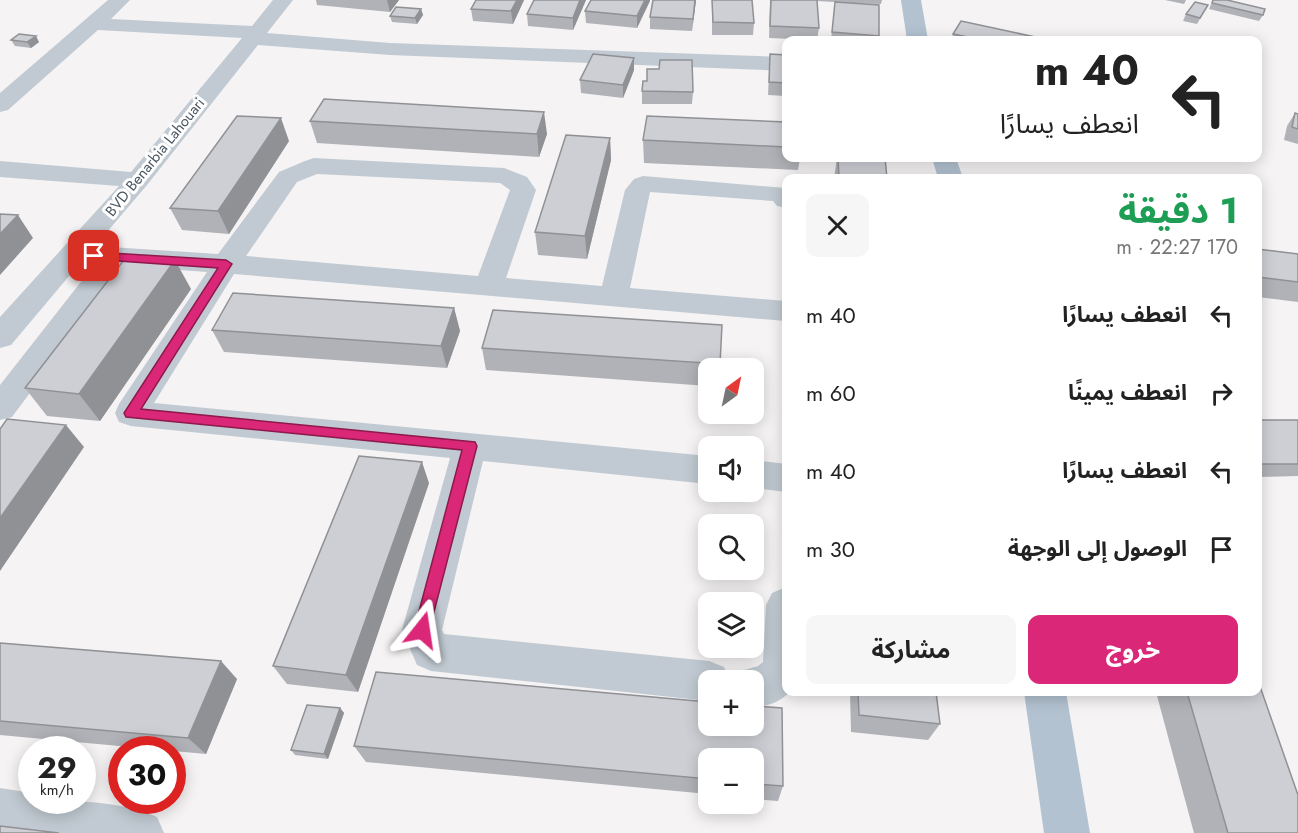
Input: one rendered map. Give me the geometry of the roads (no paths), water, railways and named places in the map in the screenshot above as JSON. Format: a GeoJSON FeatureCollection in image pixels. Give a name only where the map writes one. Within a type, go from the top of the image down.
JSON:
{"type":"FeatureCollection","features":[{"type":"Feature","properties":{"kind":"main road"},"geometry":{"type":"LineString","coordinates":[[911,0],[917,36]]}},
{"type":"Feature","properties":{"kind":"main road"},"geometry":{"type":"LineString","coordinates":[[1046,696],[1067,833]]}},
{"type":"Feature","properties":{"kind":"street"},"geometry":{"type":"LineString","coordinates":[[0,105],[10,86],[93,24],[120,0]]}},
{"type":"Feature","properties":{"kind":"street","name":"BVD Benarbia Lahouari"},"geometry":{"type":"LineString","coordinates":[[0,337],[138,180],[283,0]]}},
{"type":"Feature","properties":{"kind":"street"},"geometry":{"type":"LineString","coordinates":[[93,24],[254,35],[390,49],[782,64]]}},
{"type":"Feature","properties":{"kind":"street"},"geometry":{"type":"LineString","coordinates":[[489,286],[523,190],[518,182],[504,176],[314,166],[303,169],[288,177],[226,264],[131,413],[698,469]]}},
{"type":"Feature","properties":{"kind":"street"},"geometry":{"type":"LineString","coordinates":[[0,170],[138,180]]}},
{"type":"Feature","properties":{"kind":"street"},"geometry":{"type":"LineString","coordinates":[[614,296],[638,190],[644,184],[780,194],[782,196]]}},
{"type":"Feature","properties":{"kind":"street"},"geometry":{"type":"LineString","coordinates":[[73,254],[226,264],[782,311]]}},
{"type":"Feature","properties":{"kind":"street"},"geometry":{"type":"LineString","coordinates":[[0,408],[116,257]]}},
{"type":"Feature","properties":{"kind":"street"},"geometry":{"type":"LineString","coordinates":[[470,446],[422,630],[430,652],[698,680]]}},
{"type":"Feature","properties":{"kind":"street"},"geometry":{"type":"LineString","coordinates":[[764,475],[782,478]]}},
{"type":"Feature","properties":{"kind":"street"},"geometry":{"type":"LineString","coordinates":[[764,687],[782,672]]}},
{"type":"Feature","properties":{"kind":"street"},"geometry":{"type":"LineString","coordinates":[[0,810],[141,833]]}}]}
